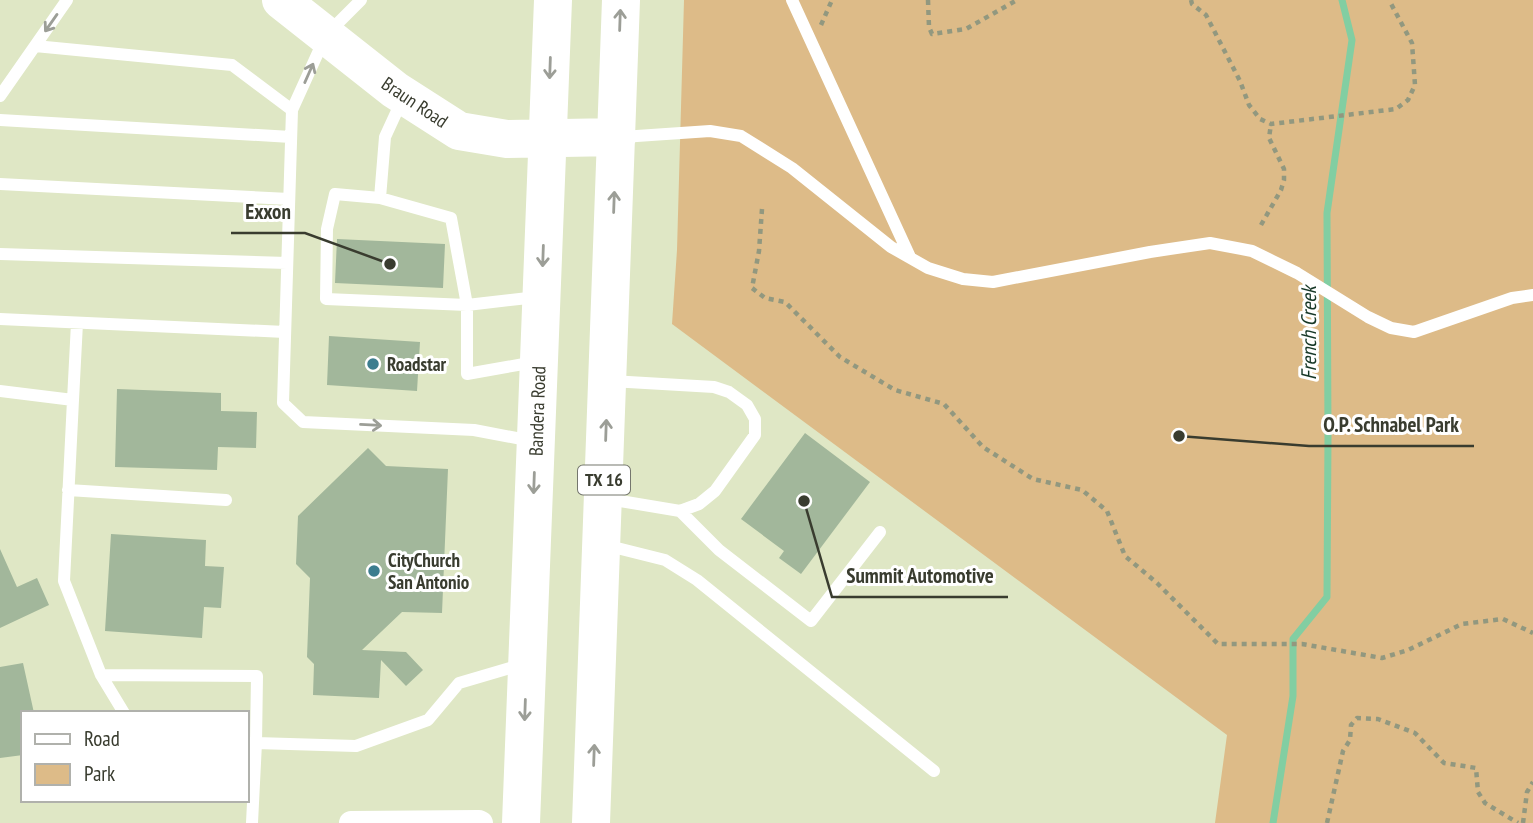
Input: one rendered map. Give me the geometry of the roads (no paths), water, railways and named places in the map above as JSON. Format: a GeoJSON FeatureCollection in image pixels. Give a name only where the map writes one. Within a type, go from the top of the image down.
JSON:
{"type":"FeatureCollection","features":[{"type":"Feature","properties":{"kind":"main road","name":"Braun Road"},"geometry":{"type":"LineString","coordinates":[[281,0],[404,96],[458,131],[507,139],[617,137]]}},
{"type":"Feature","properties":{"kind":"main road","name":"Bandera Road"},"geometry":{"type":"LineString","coordinates":[[521,823],[553,0]]}},
{"type":"Feature","properties":{"kind":"main road","name":"TX 16"},"geometry":{"type":"LineString","coordinates":[[591,823],[621,0]]}},
{"type":"Feature","properties":{"kind":"street"},"geometry":{"type":"LineString","coordinates":[[351,823],[481,823]]}},
{"type":"Feature","properties":{"kind":"lane"},"geometry":{"type":"LineString","coordinates":[[0,96],[67,0]]}},
{"type":"Feature","properties":{"kind":"lane"},"geometry":{"type":"LineString","coordinates":[[361,0],[326,35],[292,110],[283,403],[303,422],[474,430],[536,442]]}},
{"type":"Feature","properties":{"kind":"lane"},"geometry":{"type":"LineString","coordinates":[[792,0],[910,258]]}},
{"type":"Feature","properties":{"kind":"lane"},"geometry":{"type":"LineString","coordinates":[[34,47],[232,65],[292,110]]}},
{"type":"Feature","properties":{"kind":"lane"},"geometry":{"type":"LineString","coordinates":[[380,198],[385,138],[404,96]]}},
{"type":"Feature","properties":{"kind":"lane"},"geometry":{"type":"LineString","coordinates":[[0,120],[291,136]]}},
{"type":"Feature","properties":{"kind":"lane"},"geometry":{"type":"LineString","coordinates":[[617,137],[710,131],[741,136],[792,168],[891,247],[928,268],[963,279],[993,282],[1150,251],[1210,243],[1252,251],[1297,272],[1368,317],[1391,328],[1414,332],[1512,298],[1533,295]]}},
{"type":"Feature","properties":{"kind":"lane"},"geometry":{"type":"LineString","coordinates":[[0,184],[289,199]]}},
{"type":"Feature","properties":{"kind":"lane"},"geometry":{"type":"LineString","coordinates":[[538,361],[467,374],[467,305],[451,218],[380,198],[335,194],[327,229],[326,299],[467,305],[541,297]]}},
{"type":"Feature","properties":{"kind":"lane"},"geometry":{"type":"LineString","coordinates":[[0,254],[287,262]]}},
{"type":"Feature","properties":{"kind":"lane"},"geometry":{"type":"LineString","coordinates":[[0,319],[285,332]]}},
{"type":"Feature","properties":{"kind":"lane"},"geometry":{"type":"LineString","coordinates":[[77,323],[64,582],[101,675],[123,711]]}},
{"type":"Feature","properties":{"kind":"lane"},"geometry":{"type":"LineString","coordinates":[[603,498],[680,511],[699,505],[715,491],[755,435],[755,419],[747,405],[729,392],[714,387],[607,381]]}},
{"type":"Feature","properties":{"kind":"lane"},"geometry":{"type":"LineString","coordinates":[[0,391],[73,400]]}},
{"type":"Feature","properties":{"kind":"lane"},"geometry":{"type":"LineString","coordinates":[[68,490],[226,500]]}},
{"type":"Feature","properties":{"kind":"lane"},"geometry":{"type":"LineString","coordinates":[[680,511],[719,550],[811,621],[880,532]]}},
{"type":"Feature","properties":{"kind":"lane"},"geometry":{"type":"LineString","coordinates":[[601,544],[665,560],[697,580],[934,771]]}},
{"type":"Feature","properties":{"kind":"lane"},"geometry":{"type":"LineString","coordinates":[[251,743],[356,746],[428,720],[459,683],[527,663]]}},
{"type":"Feature","properties":{"kind":"lane"},"geometry":{"type":"LineString","coordinates":[[101,675],[257,676],[251,743],[252,823]]}},
{"type":"Feature","properties":{"kind":"waterway","name":"French Creek"},"geometry":{"type":"LineString","coordinates":[[1273,823],[1293,696],[1293,639],[1327,597],[1327,213],[1352,40],[1342,0]]}},
{"type":"Feature","properties":{"kind":"place","name":"Exxon"},"geometry":{"type":"Point","coordinates":[390,264]}},
{"type":"Feature","properties":{"kind":"place","name":"Roadstar"},"geometry":{"type":"Point","coordinates":[373,364]}},
{"type":"Feature","properties":{"kind":"place","name":"O.P. Schnabel Park"},"geometry":{"type":"Point","coordinates":[1179,436]}},
{"type":"Feature","properties":{"kind":"place","name":"Summit Automotive"},"geometry":{"type":"Point","coordinates":[804,501]}},
{"type":"Feature","properties":{"kind":"place","name":"CityChurch San Antonio"},"geometry":{"type":"Point","coordinates":[374,571]}}]}
